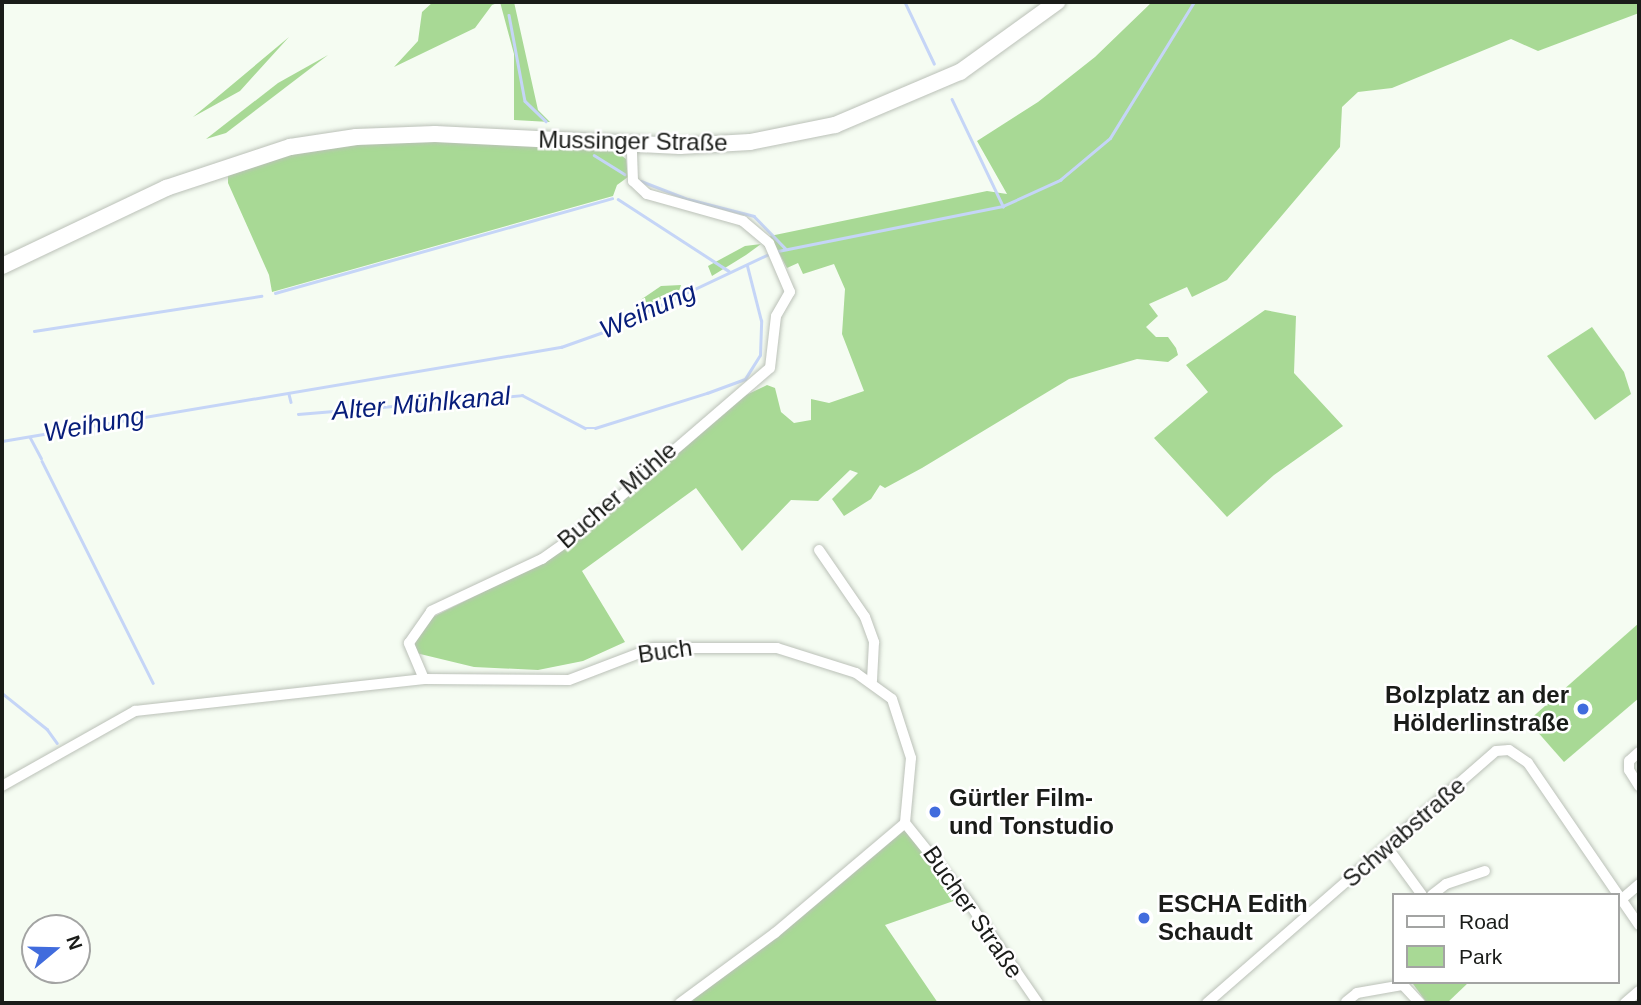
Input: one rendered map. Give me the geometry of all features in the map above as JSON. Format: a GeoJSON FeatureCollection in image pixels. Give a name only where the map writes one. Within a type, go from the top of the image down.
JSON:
{"type":"FeatureCollection","features":[{"type":"Feature","properties":{"kind":"street","name":"Mussinger Straße"},"geometry":{"type":"LineString","coordinates":[[2,266],[197,175],[267,153],[341,139],[435,134],[632,144],[750,142],[872,113],[960,72],[1057,2]]}},
{"type":"Feature","properties":{"kind":"street","name":"Bucher Mühle"},"geometry":{"type":"LineString","coordinates":[[424,679],[409,643],[431,611],[542,559],[571,539],[690,432],[763,378],[770,368],[776,317],[790,292],[769,243],[743,221],[647,194],[633,181],[632,144]]}},
{"type":"Feature","properties":{"kind":"street"},"geometry":{"type":"LineString","coordinates":[[819,550],[865,617],[874,642],[873,681]]}},
{"type":"Feature","properties":{"kind":"street","name":"Buch"},"geometry":{"type":"LineString","coordinates":[[424,679],[457,677],[569,680],[653,648],[695,645],[789,650],[873,681],[892,699],[907,735],[911,776],[905,822]]}},
{"type":"Feature","properties":{"kind":"street"},"geometry":{"type":"LineString","coordinates":[[2,786],[135,711],[424,679]]}},
{"type":"Feature","properties":{"kind":"street","name":"Schwabstraße"},"geometry":{"type":"LineString","coordinates":[[1207,1003],[1496,751],[1509,750],[1528,763],[1618,893]]}},
{"type":"Feature","properties":{"kind":"street"},"geometry":{"type":"LineString","coordinates":[[1639,752],[1629,761],[1629,770],[1639,786]]}},
{"type":"Feature","properties":{"kind":"street"},"geometry":{"type":"LineString","coordinates":[[680,1003],[775,933],[905,822]]}},
{"type":"Feature","properties":{"kind":"street","name":"Bucher Straße"},"geometry":{"type":"LineString","coordinates":[[905,822],[967,900],[1038,1003]]}},
{"type":"Feature","properties":{"kind":"street"},"geometry":{"type":"LineString","coordinates":[[1387,846],[1421,893]]}},
{"type":"Feature","properties":{"kind":"street"},"geometry":{"type":"LineString","coordinates":[[1435,893],[1446,884],[1485,872]]}},
{"type":"Feature","properties":{"kind":"street"},"geometry":{"type":"LineString","coordinates":[[1639,884],[1622,899],[1639,925]]}},
{"type":"Feature","properties":{"kind":"street"},"geometry":{"type":"LineString","coordinates":[[1346,1002],[1357,993],[1404,985],[1420,1003]]}},
{"type":"Feature","properties":{"kind":"street"},"geometry":{"type":"LineString","coordinates":[[1625,1003],[1639,991]]}},
{"type":"Feature","properties":{"kind":"green space"},"geometry":{"type":"Polygon","coordinates":[[[433,2],[500,2],[492,5],[475,28],[394,67],[418,41],[422,12],[433,2]]]}},
{"type":"Feature","properties":{"kind":"green space"},"geometry":{"type":"Polygon","coordinates":[[[500,2],[514,2],[538,110],[550,122],[514,120],[514,54],[500,2]]]}},
{"type":"Feature","properties":{"kind":"green space"},"geometry":{"type":"Polygon","coordinates":[[[1152,2],[1639,2],[1639,13],[1538,51],[1511,39],[1392,88],[1358,92],[1342,107],[1340,147],[1227,280],[1192,297],[1187,287],[1149,304],[1158,316],[1146,327],[1156,337],[1168,337],[1176,348],[1178,355],[1168,362],[1137,359],[1069,379],[922,468],[885,488],[880,485],[871,499],[844,516],[832,499],[858,473],[850,470],[818,501],[791,500],[742,551],[696,488],[582,571],[625,642],[583,661],[538,670],[474,667],[416,653],[414,641],[429,619],[531,568],[744,396],[767,385],[775,388],[781,412],[794,423],[811,420],[811,399],[829,403],[864,391],[842,334],[845,289],[834,264],[803,274],[798,263],[787,268],[770,236],[987,191],[1007,194],[977,141],[1038,102],[1095,57],[1152,2]]]}},
{"type":"Feature","properties":{"kind":"green space"},"geometry":{"type":"Polygon","coordinates":[[[289,37],[240,91],[193,117],[215,99],[289,37]]]}},
{"type":"Feature","properties":{"kind":"green space"},"geometry":{"type":"Polygon","coordinates":[[[328,55],[226,133],[206,139],[278,83],[328,55]]]}},
{"type":"Feature","properties":{"kind":"green space"},"geometry":{"type":"Polygon","coordinates":[[[410,139],[613,149],[626,159],[628,177],[617,185],[613,196],[272,292],[269,275],[228,183],[228,173],[292,151],[410,139]]]}},
{"type":"Feature","properties":{"kind":"green space"},"geometry":{"type":"Polygon","coordinates":[[[761,244],[712,276],[708,266],[745,246],[761,244]]]}},
{"type":"Feature","properties":{"kind":"green space"},"geometry":{"type":"Polygon","coordinates":[[[681,285],[679,291],[636,310],[636,303],[661,286],[681,285]]]}},
{"type":"Feature","properties":{"kind":"green space"},"geometry":{"type":"Polygon","coordinates":[[[1265,310],[1296,316],[1294,373],[1343,426],[1274,475],[1227,517],[1154,438],[1208,392],[1186,365],[1265,310]]]}},
{"type":"Feature","properties":{"kind":"green space"},"geometry":{"type":"Polygon","coordinates":[[[1592,327],[1624,372],[1631,394],[1595,420],[1547,356],[1592,327]]]}},
{"type":"Feature","properties":{"kind":"green space","name":"Bolzplatz an der Hölderlinstraße"},"geometry":{"type":"Polygon","coordinates":[[[1639,623],[1639,698],[1564,762],[1528,721],[1639,623]]]}},
{"type":"Feature","properties":{"kind":"green space"},"geometry":{"type":"Polygon","coordinates":[[[903,828],[962,898],[885,925],[938,1003],[695,1003],[691,997],[903,828]]]}},
{"type":"Feature","properties":{"kind":"green space"},"geometry":{"type":"Polygon","coordinates":[[[1413,984],[1467,984],[1447,1003],[1427,1003],[1413,984]]]}},
{"type":"Feature","properties":{"kind":"waterway"},"geometry":{"type":"LineString","coordinates":[[905,2],[934,63]]}},
{"type":"Feature","properties":{"kind":"waterway","name":"Weihung"},"geometry":{"type":"LineString","coordinates":[[778,251],[1003,206],[1060,180],[1110,138],[1194,2]]}},
{"type":"Feature","properties":{"kind":"waterway"},"geometry":{"type":"LineString","coordinates":[[509,15],[525,101],[546,121]]}},
{"type":"Feature","properties":{"kind":"waterway"},"geometry":{"type":"LineString","coordinates":[[952,99],[1003,206]]}},
{"type":"Feature","properties":{"kind":"waterway"},"geometry":{"type":"LineString","coordinates":[[594,155],[625,174]]}},
{"type":"Feature","properties":{"kind":"waterway"},"geometry":{"type":"LineString","coordinates":[[641,181],[688,199],[754,216],[785,248]]}},
{"type":"Feature","properties":{"kind":"waterway"},"geometry":{"type":"LineString","coordinates":[[275,293],[612,198]]}},
{"type":"Feature","properties":{"kind":"waterway"},"geometry":{"type":"LineString","coordinates":[[618,199],[729,271]]}},
{"type":"Feature","properties":{"kind":"waterway","name":"Weihung"},"geometry":{"type":"LineString","coordinates":[[2,441],[561,347],[606,331],[771,253]]}},
{"type":"Feature","properties":{"kind":"waterway","name":"Alter Mühlkanal"},"geometry":{"type":"LineString","coordinates":[[298,414],[522,395],[585,428],[595,428],[707,393],[745,379],[760,355],[761,321],[747,266]]}},
{"type":"Feature","properties":{"kind":"waterway"},"geometry":{"type":"LineString","coordinates":[[34,331],[261,296]]}},
{"type":"Feature","properties":{"kind":"waterway","name":"Alter Mühlkanal"},"geometry":{"type":"LineString","coordinates":[[289,394],[291,402]]}},
{"type":"Feature","properties":{"kind":"waterway"},"geometry":{"type":"LineString","coordinates":[[30,437],[41,458]]}},
{"type":"Feature","properties":{"kind":"waterway"},"geometry":{"type":"LineString","coordinates":[[42,461],[153,683]]}},
{"type":"Feature","properties":{"kind":"waterway"},"geometry":{"type":"LineString","coordinates":[[2,693],[47,729],[57,743]]}},
{"type":"Feature","properties":{"kind":"place","name":"Bolzplatz an der Hölderlinstraße"},"geometry":{"type":"Point","coordinates":[1583,709]}},
{"type":"Feature","properties":{"kind":"place","name":"Gürtler Film- und Tonstudio"},"geometry":{"type":"Point","coordinates":[935,812]}},
{"type":"Feature","properties":{"kind":"place","name":"ESCHA Edith Schaudt"},"geometry":{"type":"Point","coordinates":[1144,918]}}]}
